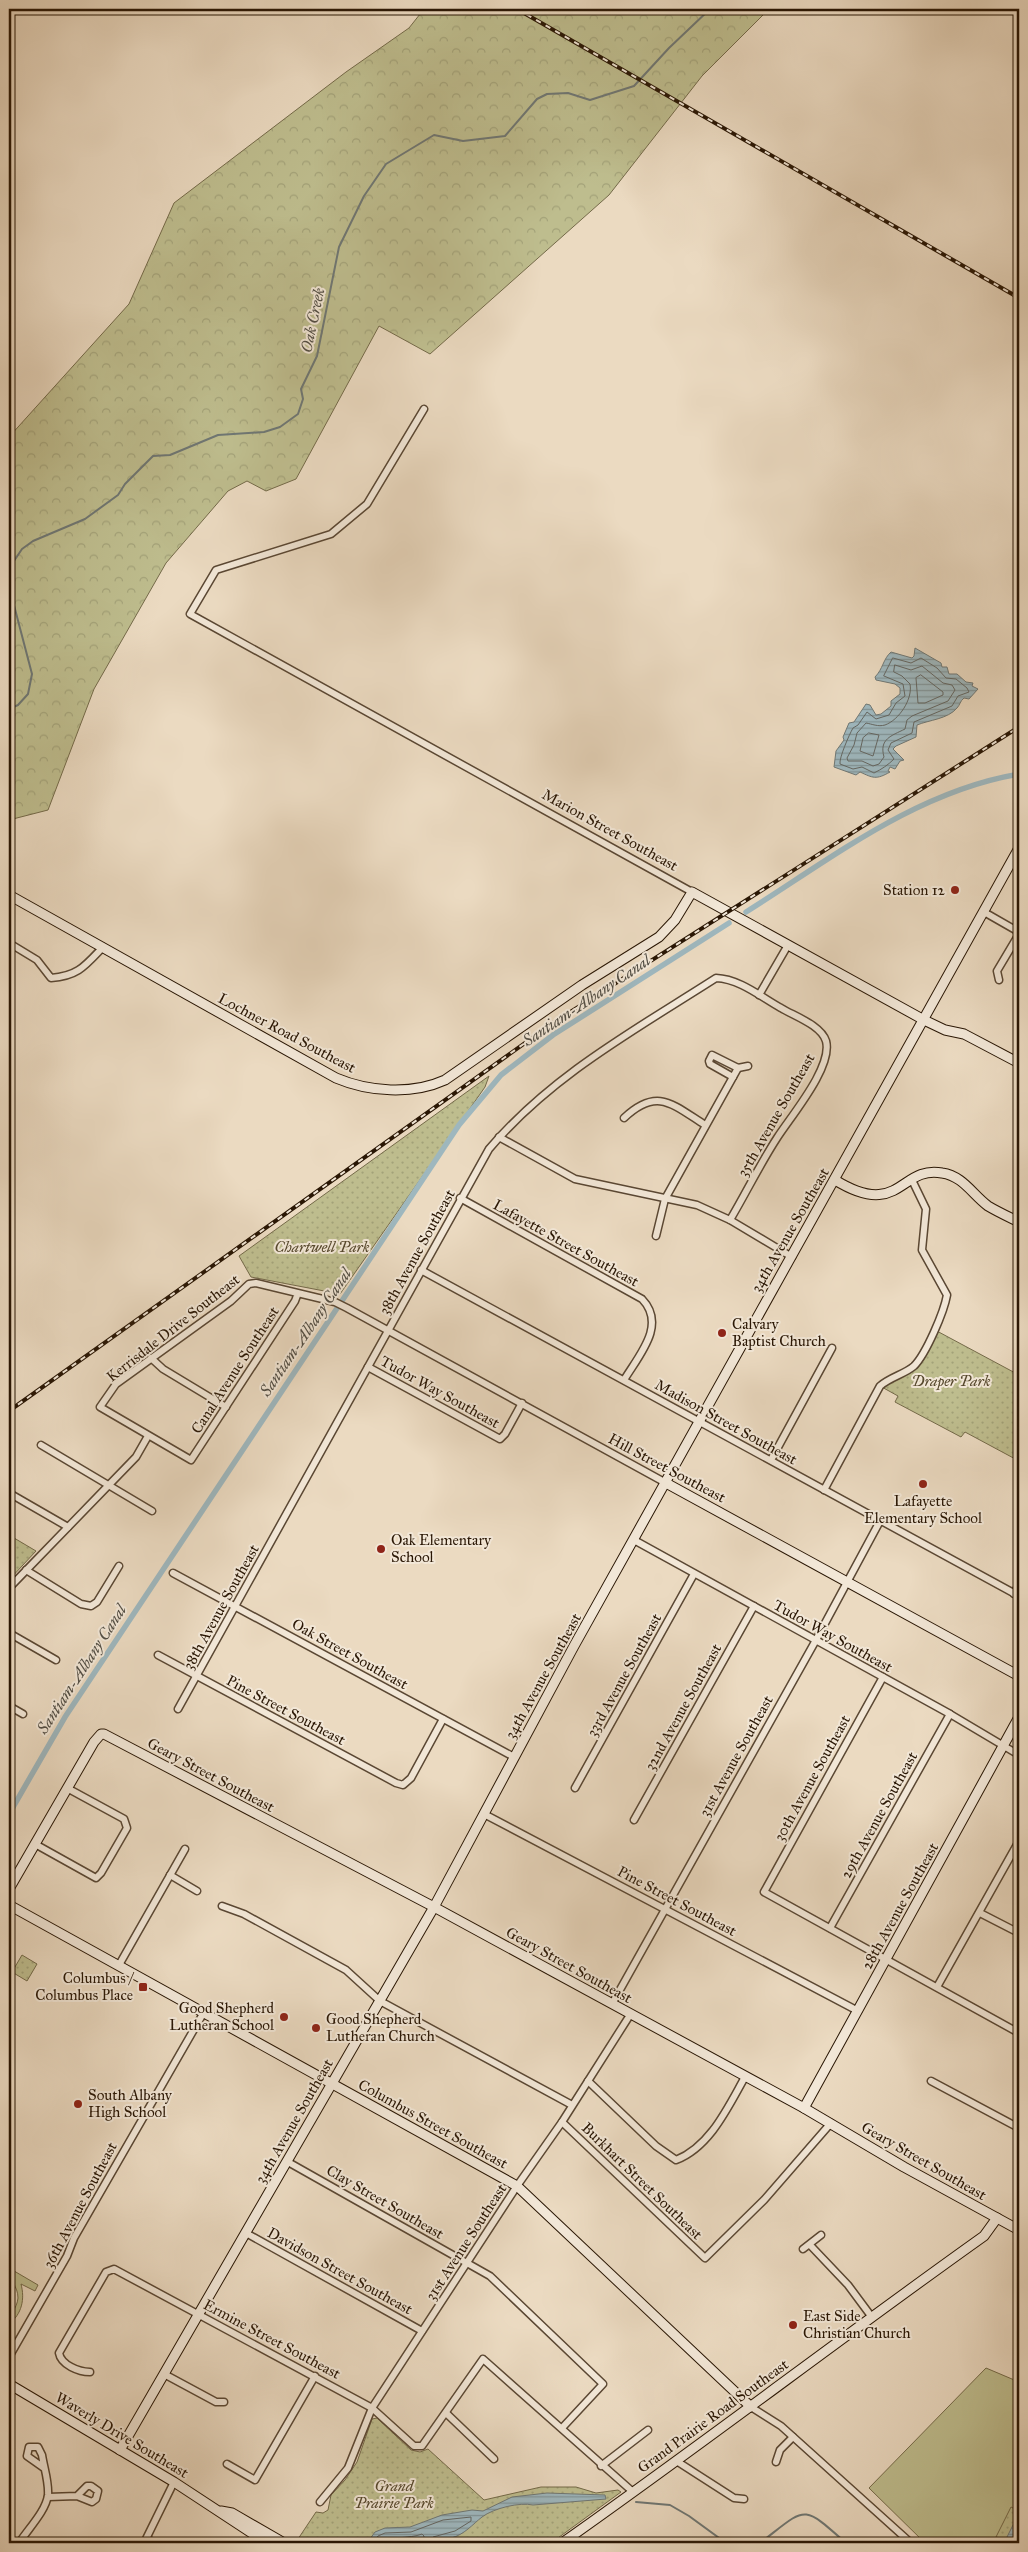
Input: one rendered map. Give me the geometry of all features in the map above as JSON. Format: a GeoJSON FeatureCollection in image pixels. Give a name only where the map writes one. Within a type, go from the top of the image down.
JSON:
{"type":"FeatureCollection","features":[{"type":"Feature","properties":{"kind":"street","name":"Marion Street Southeast"},"geometry":{"type":"LineString","coordinates":[[424,409],[367,504],[331,534],[216,570],[190,614],[924,1020],[945,1030],[964,1034],[1019,1063]]}},
{"type":"Feature","properties":{"kind":"street","name":"34th Avenue Southeast"},"geometry":{"type":"LineString","coordinates":[[120,2450],[434,1907],[514,1757],[699,1422],[1018,854]]}},
{"type":"Feature","properties":{"kind":"street","name":"Lochner Road Southeast"},"geometry":{"type":"LineString","coordinates":[[9,895],[336,1078],[368,1088],[400,1090],[433,1086],[445,1080],[582,985],[658,936],[675,920],[692,892]]}},
{"type":"Feature","properties":{"kind":"street"},"geometry":{"type":"LineString","coordinates":[[984,912],[1019,933],[997,971],[999,980]]}},
{"type":"Feature","properties":{"kind":"street"},"geometry":{"type":"LineString","coordinates":[[9,943],[37,960],[51,978],[68,977],[82,969],[103,947]]}},
{"type":"Feature","properties":{"kind":"street"},"geometry":{"type":"LineString","coordinates":[[759,994],[788,945]]}},
{"type":"Feature","properties":{"kind":"street","name":"38th Avenue Southeast"},"geometry":{"type":"LineString","coordinates":[[178,1709],[460,1198],[489,1149],[528,1107],[575,1068],[716,978],[725,979],[759,994]]}},
{"type":"Feature","properties":{"kind":"street","name":"35th Avenue Southeast"},"geometry":{"type":"LineString","coordinates":[[730,1220],[778,1137],[792,1120],[826,1055],[826,1040],[818,1029],[759,994]]}},
{"type":"Feature","properties":{"kind":"street"},"geometry":{"type":"LineString","coordinates":[[733,1077],[710,1064],[709,1058],[715,1054],[738,1068],[748,1066]]}},
{"type":"Feature","properties":{"kind":"street"},"geometry":{"type":"LineString","coordinates":[[656,1236],[665,1198],[738,1068]]}},
{"type":"Feature","properties":{"kind":"street"},"geometry":{"type":"LineString","coordinates":[[624,1118],[644,1102],[657,1100],[670,1104],[705,1125]]}},
{"type":"Feature","properties":{"kind":"street"},"geometry":{"type":"LineString","coordinates":[[499,1137],[575,1179],[698,1205],[730,1220],[792,1256]]}},
{"type":"Feature","properties":{"kind":"street"},"geometry":{"type":"LineString","coordinates":[[835,1180],[856,1192],[873,1196],[894,1191],[924,1174],[933,1172],[950,1174],[963,1181],[989,1206],[1019,1222]]}},
{"type":"Feature","properties":{"kind":"street"},"geometry":{"type":"LineString","coordinates":[[824,1490],[880,1386],[914,1366],[943,1315],[947,1295],[922,1250],[926,1209],[912,1180]]}},
{"type":"Feature","properties":{"kind":"street","name":"Lafayette Street Southeast"},"geometry":{"type":"LineString","coordinates":[[460,1198],[642,1299],[652,1316],[650,1335],[624,1380]]}},
{"type":"Feature","properties":{"kind":"street","name":"Madison Street Southeast"},"geometry":{"type":"LineString","coordinates":[[421,1270],[1017,1595]]}},
{"type":"Feature","properties":{"kind":"street","name":"Kerrisdale Drive Southeast"},"geometry":{"type":"LineString","coordinates":[[148,1436],[100,1407],[116,1384],[231,1301],[249,1284],[256,1282],[298,1293]]}},
{"type":"Feature","properties":{"kind":"street","name":"Hill Street Southeast"},"geometry":{"type":"LineString","coordinates":[[298,1293],[335,1302],[347,1308],[1019,1676]]}},
{"type":"Feature","properties":{"kind":"street","name":"Canal Avenue Southeast"},"geometry":{"type":"LineString","coordinates":[[148,1436],[191,1460],[298,1293]]}},
{"type":"Feature","properties":{"kind":"street"},"geometry":{"type":"LineString","coordinates":[[771,1460],[832,1348]]}},
{"type":"Feature","properties":{"kind":"street"},"geometry":{"type":"LineString","coordinates":[[151,1358],[162,1370],[226,1407]]}},
{"type":"Feature","properties":{"kind":"street","name":"Tudor Way Southeast"},"geometry":{"type":"LineString","coordinates":[[368,1367],[500,1439],[505,1434],[522,1404]]}},
{"type":"Feature","properties":{"kind":"street"},"geometry":{"type":"LineString","coordinates":[[9,1588],[136,1457],[148,1436]]}},
{"type":"Feature","properties":{"kind":"street"},"geometry":{"type":"LineString","coordinates":[[41,1445],[110,1484],[152,1511]]}},
{"type":"Feature","properties":{"kind":"street"},"geometry":{"type":"LineString","coordinates":[[9,1493],[68,1527]]}},
{"type":"Feature","properties":{"kind":"street","name":"31st Avenue Southeast"},"geometry":{"type":"LineString","coordinates":[[612,2004],[816,1640],[880,1521]]}},
{"type":"Feature","properties":{"kind":"street","name":"Tudor Way Southeast"},"geometry":{"type":"LineString","coordinates":[[634,1540],[950,1714],[1019,1756]]}},
{"type":"Feature","properties":{"kind":"street"},"geometry":{"type":"LineString","coordinates":[[26,1570],[82,1604],[91,1606],[97,1602],[119,1566]]}},
{"type":"Feature","properties":{"kind":"street","name":"Oak Street Southeast"},"geometry":{"type":"LineString","coordinates":[[173,1573],[514,1757]]}},
{"type":"Feature","properties":{"kind":"street","name":"33rd Avenue Southeast"},"geometry":{"type":"LineString","coordinates":[[575,1788],[694,1574]]}},
{"type":"Feature","properties":{"kind":"street"},"geometry":{"type":"LineString","coordinates":[[1017,1595],[1019,1584]]}},
{"type":"Feature","properties":{"kind":"street","name":"32nd Avenue Southeast"},"geometry":{"type":"LineString","coordinates":[[634,1820],[754,1606]]}},
{"type":"Feature","properties":{"kind":"street"},"geometry":{"type":"LineString","coordinates":[[9,1632],[56,1660]]}},
{"type":"Feature","properties":{"kind":"street","name":"Pine Street Southeast"},"geometry":{"type":"LineString","coordinates":[[158,1655],[396,1783],[403,1785],[411,1778],[443,1719]]}},
{"type":"Feature","properties":{"kind":"street","name":"30th Avenue Southeast"},"geometry":{"type":"LineString","coordinates":[[830,1928],[764,1892],[883,1677]]}},
{"type":"Feature","properties":{"kind":"street"},"geometry":{"type":"LineString","coordinates":[[9,1706],[23,1714]]}},
{"type":"Feature","properties":{"kind":"street","name":"29th Avenue Southeast"},"geometry":{"type":"LineString","coordinates":[[830,1928],[950,1714]]}},
{"type":"Feature","properties":{"kind":"street","name":"28th Avenue Southeast"},"geometry":{"type":"LineString","coordinates":[[804,2108],[1019,1716]]}},
{"type":"Feature","properties":{"kind":"street","name":"Geary Street Southeast"},"geometry":{"type":"LineString","coordinates":[[67,1788],[101,1734],[434,1907],[804,2108],[904,2167],[1019,2230]]}},
{"type":"Feature","properties":{"kind":"street"},"geometry":{"type":"LineString","coordinates":[[9,1889],[67,1788],[124,1819],[127,1824],[127,1828],[96,1878],[35,1844]]}},
{"type":"Feature","properties":{"kind":"street","name":"Pine Street Southeast"},"geometry":{"type":"LineString","coordinates":[[484,1814],[858,2011]]}},
{"type":"Feature","properties":{"kind":"street"},"geometry":{"type":"LineString","coordinates":[[937,1987],[1019,1841]]}},
{"type":"Feature","properties":{"kind":"street"},"geometry":{"type":"LineString","coordinates":[[119,1966],[186,1850]]}},
{"type":"Feature","properties":{"kind":"street"},"geometry":{"type":"LineString","coordinates":[[170,1876],[197,1891]]}},
{"type":"Feature","properties":{"kind":"street","name":"Columbus Street Southeast"},"geometry":{"type":"LineString","coordinates":[[9,1904],[517,2186],[752,2407],[793,2436],[911,2543]]}},
{"type":"Feature","properties":{"kind":"street"},"geometry":{"type":"LineString","coordinates":[[222,1906],[244,1914],[346,1970],[380,2001],[572,2105]]}},
{"type":"Feature","properties":{"kind":"street"},"geometry":{"type":"LineString","coordinates":[[980,1913],[1019,1933]]}},
{"type":"Feature","properties":{"kind":"street"},"geometry":{"type":"LineString","coordinates":[[830,1928],[1019,2033]]}},
{"type":"Feature","properties":{"kind":"street","name":"36th Avenue Southeast"},"geometry":{"type":"LineString","coordinates":[[9,2357],[68,2256],[70,2245],[98,2194],[204,2012]]}},
{"type":"Feature","properties":{"kind":"street","name":"31st Avenue Southeast"},"geometry":{"type":"LineString","coordinates":[[320,2502],[348,2468],[372,2408],[468,2264],[517,2186],[562,2122],[630,2015]]}},
{"type":"Feature","properties":{"kind":"street"},"geometry":{"type":"LineString","coordinates":[[588,2081],[656,2146],[676,2160],[685,2157],[716,2126],[745,2077]]}},
{"type":"Feature","properties":{"kind":"street"},"geometry":{"type":"LineString","coordinates":[[931,2081],[1019,2128]]}},
{"type":"Feature","properties":{"kind":"street","name":"Burkhart Street Southeast"},"geometry":{"type":"LineString","coordinates":[[562,2122],[705,2258],[764,2200],[832,2124]]}},
{"type":"Feature","properties":{"kind":"street","name":"Clay Street Southeast"},"geometry":{"type":"LineString","coordinates":[[288,2162],[490,2276],[603,2384],[562,2428]]}},
{"type":"Feature","properties":{"kind":"street","name":"Grand Prairie Road Southeast"},"geometry":{"type":"LineString","coordinates":[[562,2543],[678,2462],[871,2316],[984,2236],[997,2218]]}},
{"type":"Feature","properties":{"kind":"street","name":"Davidson Street Southeast"},"geometry":{"type":"LineString","coordinates":[[246,2232],[422,2331]]}},
{"type":"Feature","properties":{"kind":"street"},"geometry":{"type":"LineString","coordinates":[[803,2249],[821,2234]]}},
{"type":"Feature","properties":{"kind":"street"},"geometry":{"type":"LineString","coordinates":[[810,2245],[848,2285],[871,2316]]}},
{"type":"Feature","properties":{"kind":"street","name":"Ermine Street Southeast"},"geometry":{"type":"LineString","coordinates":[[90,2372],[78,2370],[64,2362],[59,2353],[106,2272],[110,2270],[119,2272],[372,2408],[414,2446],[422,2446],[446,2413]]}},
{"type":"Feature","properties":{"kind":"street"},"geometry":{"type":"LineString","coordinates":[[494,2459],[446,2413],[483,2359],[633,2492]]}},
{"type":"Feature","properties":{"kind":"street"},"geometry":{"type":"LineString","coordinates":[[164,2374],[216,2402],[224,2402]]}},
{"type":"Feature","properties":{"kind":"street"},"geometry":{"type":"LineString","coordinates":[[227,2464],[255,2480],[315,2376]]}},
{"type":"Feature","properties":{"kind":"street","name":"Waverly Drive Southeast"},"geometry":{"type":"LineString","coordinates":[[9,2384],[174,2482],[220,2511],[230,2521],[267,2543]]}},
{"type":"Feature","properties":{"kind":"street"},"geometry":{"type":"LineString","coordinates":[[602,2466],[648,2430]]}},
{"type":"Feature","properties":{"kind":"street"},"geometry":{"type":"LineString","coordinates":[[776,2462],[780,2450],[793,2436]]}},
{"type":"Feature","properties":{"kind":"street"},"geometry":{"type":"LineString","coordinates":[[678,2462],[734,2498],[744,2499]]}},
{"type":"Feature","properties":{"kind":"street"},"geometry":{"type":"LineString","coordinates":[[19,2543],[44,2507],[48,2496],[44,2468]]}},
{"type":"Feature","properties":{"kind":"street"},"geometry":{"type":"LineString","coordinates":[[154,2543],[146,2541],[174,2482]]}},
{"type":"Feature","properties":{"kind":"street"},"geometry":{"type":"LineString","coordinates":[[48,2496],[77,2496]]}},
{"type":"Feature","properties":{"kind":"street","name":"Waverly Drive Southeast"},"geometry":{"type":"LineString","coordinates":[[220,2511],[232,2512],[284,2543]]}},
{"type":"Feature","properties":{"kind":"green space"},"geometry":{"type":"Polygon","coordinates":[[[424,9],[769,9],[702,76],[609,195],[430,354],[379,326],[296,479],[266,491],[247,481],[228,491],[166,563],[94,689],[48,810],[9,820],[9,437],[129,304],[174,203],[346,72],[409,28],[424,9]]]}},
{"type":"Feature","properties":{"kind":"green space","name":"Chartwell Park"},"geometry":{"type":"Polygon","coordinates":[[[489,1076],[485,1087],[340,1294],[251,1277],[239,1256],[489,1076]]]}},
{"type":"Feature","properties":{"kind":"green space","name":"Draper Park"},"geometry":{"type":"Polygon","coordinates":[[[935,1330],[1019,1375],[1019,1461],[965,1432],[961,1437],[895,1402],[898,1396],[880,1386],[914,1366],[935,1330]]]}},
{"type":"Feature","properties":{"kind":"green space"},"geometry":{"type":"Polygon","coordinates":[[[9,1535],[36,1551],[9,1580],[9,1535]]]}},
{"type":"Feature","properties":{"kind":"green space"},"geometry":{"type":"Polygon","coordinates":[[[22,1955],[37,1964],[27,1981],[12,1972],[22,1955]]]}},
{"type":"Feature","properties":{"kind":"green space"},"geometry":{"type":"Polygon","coordinates":[[[9,2268],[38,2285],[35,2291],[21,2284],[23,2295],[20,2311],[9,2324],[18,2298],[9,2268]]]}},
{"type":"Feature","properties":{"kind":"green space"},"geometry":{"type":"Polygon","coordinates":[[[986,2368],[1019,2382],[1019,2514],[1003,2543],[925,2543],[869,2488],[986,2368]]]}},
{"type":"Feature","properties":{"kind":"green space","name":"Grand Prairie Park"},"geometry":{"type":"Polygon","coordinates":[[[377,2418],[411,2450],[420,2452],[428,2449],[484,2500],[541,2487],[576,2487],[596,2493],[618,2490],[621,2492],[551,2543],[296,2542],[316,2512],[323,2513],[328,2510],[331,2495],[345,2480],[357,2462],[372,2419],[377,2418]]]}},
{"type":"Feature","properties":{"kind":"green space"},"geometry":{"type":"Polygon","coordinates":[[[1011,2507],[1019,2511],[1019,2543],[993,2543],[1011,2507]]]}},
{"type":"Feature","properties":{"kind":"water"},"geometry":{"type":"Polygon","coordinates":[[[915,648],[941,663],[942,667],[947,667],[949,674],[957,674],[966,682],[973,683],[972,686],[978,689],[969,699],[964,698],[949,715],[917,725],[916,737],[893,749],[904,760],[900,761],[895,769],[890,767],[888,771],[890,772],[875,777],[860,772],[856,775],[834,767],[836,751],[844,740],[843,737],[849,723],[854,722],[866,704],[870,705],[876,715],[881,714],[891,706],[891,701],[900,694],[900,688],[895,684],[876,680],[875,677],[886,658],[891,652],[912,658],[915,648]]]}},
{"type":"Feature","properties":{"kind":"water"},"geometry":{"type":"Polygon","coordinates":[[[547,2493],[605,2495],[606,2499],[507,2506],[482,2517],[456,2537],[441,2541],[409,2544],[367,2543],[375,2532],[385,2528],[410,2527],[442,2515],[472,2510],[483,2511],[512,2497],[547,2493]]]}},
{"type":"Feature","properties":{"kind":"water"},"geometry":{"type":"Polygon","coordinates":[[[1014,2523],[1019,2526],[1019,2543],[1004,2543],[1014,2523]]]}},
{"type":"Feature","properties":{"kind":"waterway","name":"Oak Creek"},"geometry":{"type":"LineString","coordinates":[[9,709],[18,705],[28,694],[32,674],[10,590],[12,564],[22,549],[33,541],[85,519],[118,495],[125,484],[153,456],[170,455],[218,435],[264,432],[280,427],[298,414],[303,399],[301,389],[317,356],[339,247],[364,196],[386,164],[434,135],[463,141],[505,136],[537,99],[547,94],[568,93],[590,100],[634,86],[669,48],[710,9]]}},
{"type":"Feature","properties":{"kind":"waterway","name":"Santiam-Albany Canal"},"geometry":{"type":"LineString","coordinates":[[746,912],[843,849],[910,811],[945,795],[1019,774]]}},
{"type":"Feature","properties":{"kind":"waterway","name":"Santiam-Albany Canal"},"geometry":{"type":"LineString","coordinates":[[9,1814],[65,1717],[459,1125],[501,1075],[553,1035],[729,923]]}},
{"type":"Feature","properties":{"kind":"waterway"},"geometry":{"type":"LineString","coordinates":[[636,2502],[670,2505],[689,2516],[726,2543]]}},
{"type":"Feature","properties":{"kind":"waterway"},"geometry":{"type":"LineString","coordinates":[[760,2543],[787,2522],[804,2514],[820,2521],[846,2543]]}},
{"type":"Feature","properties":{"kind":"railway"},"geometry":{"type":"LineString","coordinates":[[517,9],[1019,298]]}},
{"type":"Feature","properties":{"kind":"railway"},"geometry":{"type":"LineString","coordinates":[[9,1411],[553,1023],[1019,727]]}},
{"type":"Feature","properties":{"kind":"place","name":"Station 12"},"geometry":{"type":"Point","coordinates":[955,890]}},
{"type":"Feature","properties":{"kind":"place","name":"Calvary Baptist Church"},"geometry":{"type":"Point","coordinates":[722,1333]}},
{"type":"Feature","properties":{"kind":"place","name":"Lafayette Elementary School"},"geometry":{"type":"Point","coordinates":[923,1484]}},
{"type":"Feature","properties":{"kind":"place","name":"Oak Elementary School"},"geometry":{"type":"Point","coordinates":[381,1549]}},
{"type":"Feature","properties":{"kind":"place","name":"Columbus / Columbus Place"},"geometry":{"type":"Point","coordinates":[143,1987]}},
{"type":"Feature","properties":{"kind":"place","name":"Good Shepherd Lutheran School"},"geometry":{"type":"Point","coordinates":[284,2017]}},
{"type":"Feature","properties":{"kind":"place","name":"Good Shepherd Lutheran Church"},"geometry":{"type":"Point","coordinates":[316,2028]}},
{"type":"Feature","properties":{"kind":"place","name":"South Albany High School"},"geometry":{"type":"Point","coordinates":[78,2104]}},
{"type":"Feature","properties":{"kind":"place","name":"East Side Christian Church"},"geometry":{"type":"Point","coordinates":[793,2325]}}]}
